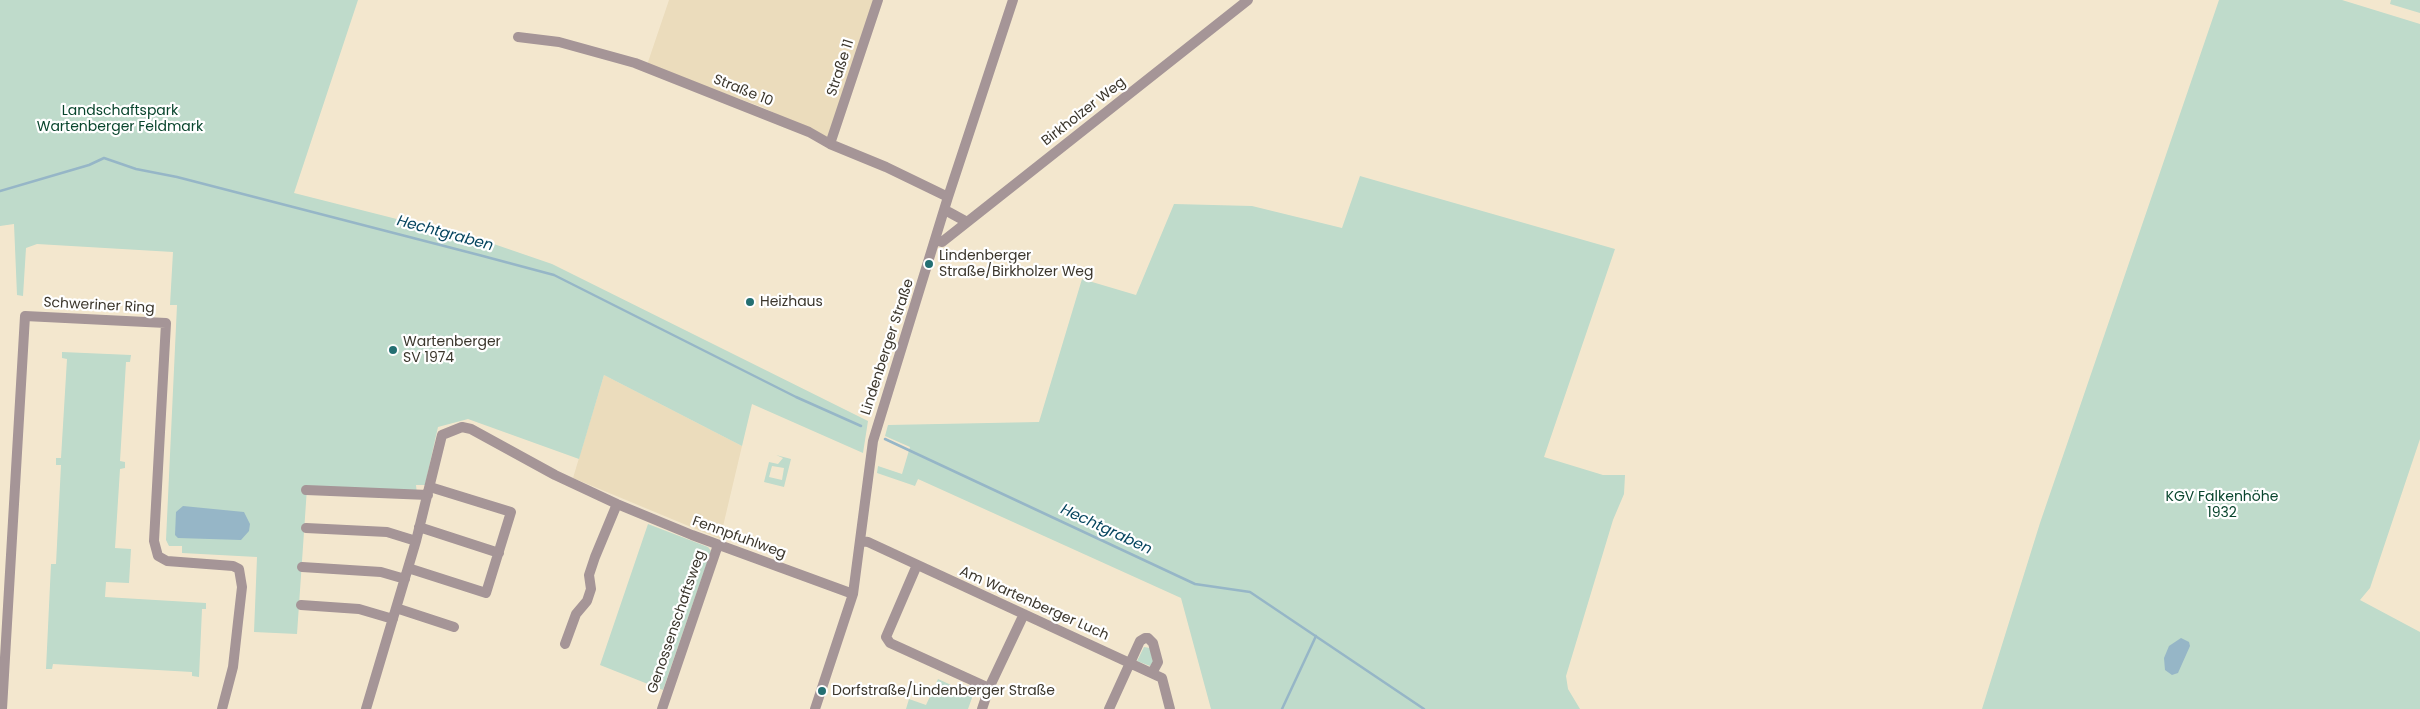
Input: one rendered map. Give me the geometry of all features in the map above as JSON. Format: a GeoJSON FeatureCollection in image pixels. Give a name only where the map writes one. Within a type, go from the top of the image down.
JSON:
{"type":"FeatureCollection","features":[{"type":"Feature","properties":{"kind":"street","name":"Straße 11"},"geometry":{"type":"LineString","coordinates":[[830,144],[878,0]]}},
{"type":"Feature","properties":{"kind":"street","name":"Lindenberger Straße"},"geometry":{"type":"LineString","coordinates":[[815,709],[854,594],[872,441],[948,197],[1013,0]]}},
{"type":"Feature","properties":{"kind":"street","name":"Birkholzer Weg"},"geometry":{"type":"LineString","coordinates":[[936,240],[942,242],[1248,0]]}},
{"type":"Feature","properties":{"kind":"street","name":"Straße 10"},"geometry":{"type":"LineString","coordinates":[[518,37],[559,42],[635,63],[809,132],[830,144],[886,167],[948,197]]}},
{"type":"Feature","properties":{"kind":"street"},"geometry":{"type":"LineString","coordinates":[[945,210],[967,222]]}},
{"type":"Feature","properties":{"kind":"street","name":"Schweriner Ring"},"geometry":{"type":"LineString","coordinates":[[2,709],[25,316],[166,323],[154,541],[158,556],[167,562],[233,566],[239,569],[242,587],[238,622],[232,668],[222,709]]}},
{"type":"Feature","properties":{"kind":"street","name":"Fennpfuhlweg"},"geometry":{"type":"LineString","coordinates":[[366,709],[416,541],[442,435],[462,427],[471,429],[555,475],[617,504],[718,545],[854,594]]}},
{"type":"Feature","properties":{"kind":"street"},"geometry":{"type":"LineString","coordinates":[[306,490],[429,491],[511,512],[486,593],[408,568]]}},
{"type":"Feature","properties":{"kind":"street"},"geometry":{"type":"LineString","coordinates":[[565,644],[576,614],[587,601],[591,589],[589,575],[617,504]]}},
{"type":"Feature","properties":{"kind":"street"},"geometry":{"type":"LineString","coordinates":[[419,527],[499,553]]}},
{"type":"Feature","properties":{"kind":"street"},"geometry":{"type":"LineString","coordinates":[[306,528],[387,532],[416,541]]}},
{"type":"Feature","properties":{"kind":"street","name":"Am Wartenberger Luch"},"geometry":{"type":"LineString","coordinates":[[861,541],[868,542],[916,566],[1152,674]]}},
{"type":"Feature","properties":{"kind":"street","name":"Genossenschaftsweg"},"geometry":{"type":"LineString","coordinates":[[662,709],[718,545]]}},
{"type":"Feature","properties":{"kind":"street"},"geometry":{"type":"LineString","coordinates":[[916,566],[886,637],[890,643],[989,688]]}},
{"type":"Feature","properties":{"kind":"street"},"geometry":{"type":"LineString","coordinates":[[302,567],[380,572],[405,579]]}},
{"type":"Feature","properties":{"kind":"street"},"geometry":{"type":"LineString","coordinates":[[302,605],[359,609],[393,619]]}},
{"type":"Feature","properties":{"kind":"street"},"geometry":{"type":"LineString","coordinates":[[396,608],[454,627]]}},
{"type":"Feature","properties":{"kind":"street"},"geometry":{"type":"LineString","coordinates":[[982,709],[989,688],[1024,614]]}},
{"type":"Feature","properties":{"kind":"street"},"geometry":{"type":"LineString","coordinates":[[1109,709],[1140,641],[1148,638],[1153,643],[1158,662],[1152,674],[1162,678],[1170,709]]}},
{"type":"Feature","properties":{"kind":"shaded area"},"geometry":{"type":"Polygon","coordinates":[[[669,0],[875,0],[828,139],[762,107],[647,65],[669,0]]]}},
{"type":"Feature","properties":{"kind":"shaded area"},"geometry":{"type":"Polygon","coordinates":[[[604,375],[742,446],[720,539],[573,478],[604,375]]]}},
{"type":"Feature","properties":{"kind":"green space","name":"Landschaftspark Wartenberger Feldmark"},"geometry":{"type":"Polygon","coordinates":[[[0,0],[358,0],[294,193],[452,233],[453,230],[552,264],[868,421],[863,453],[752,404],[742,446],[604,375],[579,459],[468,419],[438,427],[425,485],[416,485],[417,494],[307,488],[297,634],[254,632],[257,557],[182,553],[182,546],[169,546],[166,540],[177,305],[170,305],[173,252],[37,244],[26,248],[23,296],[17,295],[14,224],[0,226],[0,0]]]}},
{"type":"Feature","properties":{"kind":"green space","name":"KGV Falkenhöhe 1932"},"geometry":{"type":"Polygon","coordinates":[[[2219,0],[2342,0],[2420,24],[2420,439],[2370,588],[2360,600],[2420,632],[2420,709],[1982,709],[2040,523],[2219,0]]]}},
{"type":"Feature","properties":{"kind":"green space"},"geometry":{"type":"Polygon","coordinates":[[[2391,0],[2420,0],[2420,13],[2390,4],[2391,0]]]}},
{"type":"Feature","properties":{"kind":"green space"},"geometry":{"type":"Polygon","coordinates":[[[1360,176],[1615,249],[1544,457],[1603,475],[1625,475],[1624,494],[1613,520],[1566,676],[1568,689],[1580,709],[1211,709],[1181,598],[918,479],[915,486],[877,473],[878,466],[902,474],[910,447],[885,436],[888,425],[1039,422],[1082,279],[1136,295],[1174,204],[1252,206],[1342,228],[1360,176]]]}},
{"type":"Feature","properties":{"kind":"green space"},"geometry":{"type":"Polygon","coordinates":[[[62,352],[131,355],[130,362],[126,362],[120,461],[125,462],[125,468],[120,469],[115,548],[131,549],[129,583],[106,582],[105,597],[206,603],[206,609],[202,609],[199,677],[192,676],[192,672],[53,664],[52,669],[46,669],[51,564],[56,564],[61,465],[56,465],[56,458],[61,458],[67,359],[62,358],[62,352]]]}},
{"type":"Feature","properties":{"kind":"green space"},"geometry":{"type":"Polygon","coordinates":[[[776,455],[791,459],[784,487],[764,482],[769,462],[778,464],[783,458],[776,455]],[[772,466],[769,477],[782,480],[784,468],[772,466]]]}},
{"type":"Feature","properties":{"kind":"green space"},"geometry":{"type":"Polygon","coordinates":[[[648,524],[708,547],[711,551],[663,690],[600,665],[648,524]]]}},
{"type":"Feature","properties":{"kind":"green space"},"geometry":{"type":"Polygon","coordinates":[[[1144,647],[1150,648],[1153,662],[1150,666],[1137,661],[1144,647]]]}},
{"type":"Feature","properties":{"kind":"green space"},"geometry":{"type":"Polygon","coordinates":[[[938,679],[973,695],[968,709],[906,709],[909,699],[926,705],[938,679]]]}},
{"type":"Feature","properties":{"kind":"water"},"geometry":{"type":"Polygon","coordinates":[[[183,506],[244,512],[250,524],[249,531],[241,540],[178,538],[175,535],[176,512],[183,506]]]}},
{"type":"Feature","properties":{"kind":"water"},"geometry":{"type":"Polygon","coordinates":[[[2181,638],[2189,642],[2190,646],[2178,673],[2172,675],[2165,670],[2164,658],[2169,646],[2181,638]]]}},
{"type":"Feature","properties":{"kind":"waterway","name":"Hechtgraben"},"geometry":{"type":"LineString","coordinates":[[0,191],[89,165],[104,158],[136,169],[177,177],[554,275],[796,397],[861,426]]}},
{"type":"Feature","properties":{"kind":"waterway","name":"Hechtgraben"},"geometry":{"type":"LineString","coordinates":[[885,439],[1195,584],[1250,592],[1424,709]]}},
{"type":"Feature","properties":{"kind":"waterway","name":"Hechtgraben"},"geometry":{"type":"LineString","coordinates":[[1282,709],[1316,636]]}},
{"type":"Feature","properties":{"kind":"place","name":"Lindenberger Straße/Birkholzer Weg"},"geometry":{"type":"Point","coordinates":[929,264]}},
{"type":"Feature","properties":{"kind":"place","name":"Heizhaus"},"geometry":{"type":"Point","coordinates":[750,302]}},
{"type":"Feature","properties":{"kind":"place","name":"Wartenberger SV 1974"},"geometry":{"type":"Point","coordinates":[393,350]}},
{"type":"Feature","properties":{"kind":"place","name":"Dorfstraße/Lindenberger Straße"},"geometry":{"type":"Point","coordinates":[822,691]}}]}
